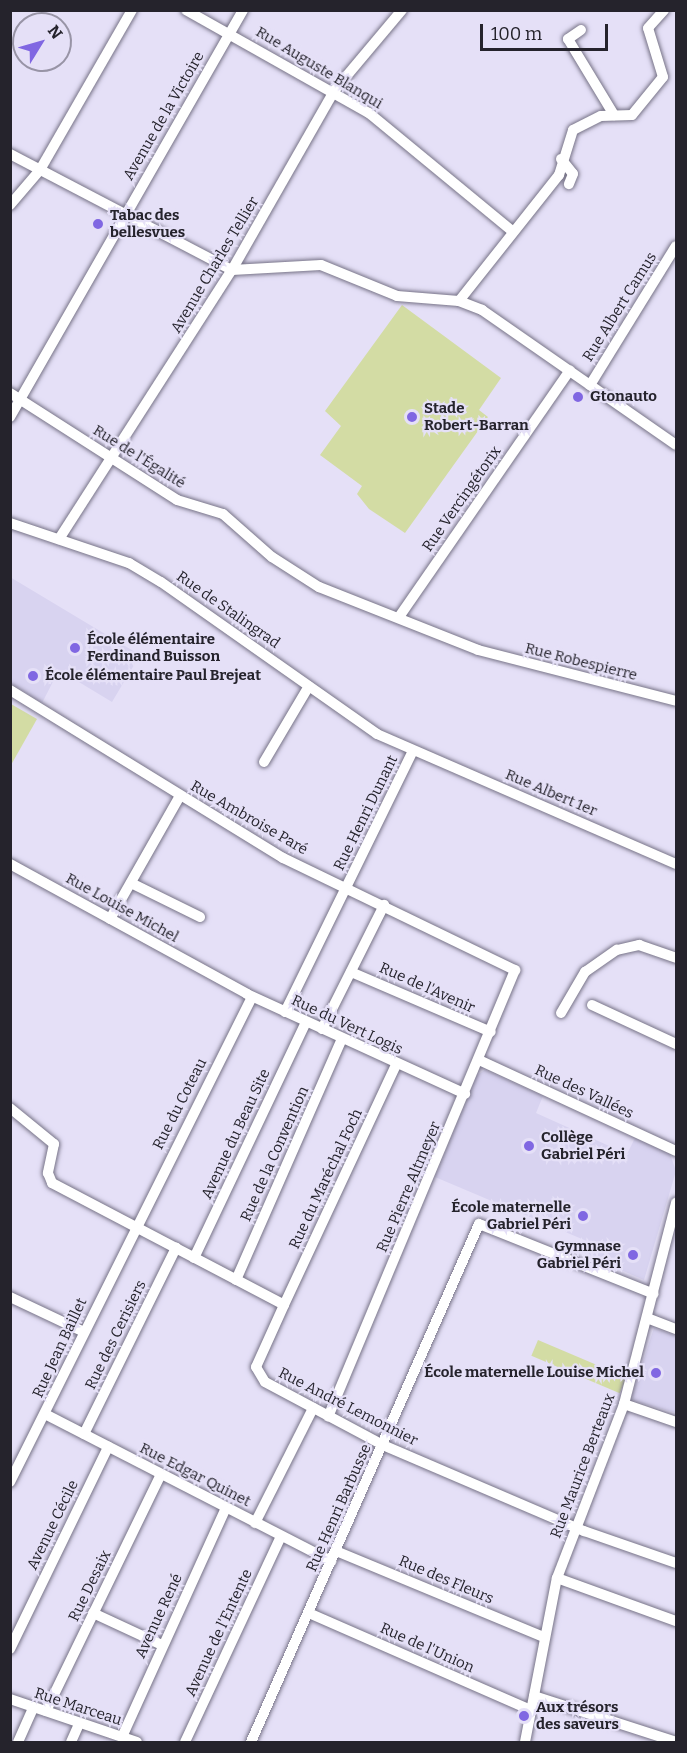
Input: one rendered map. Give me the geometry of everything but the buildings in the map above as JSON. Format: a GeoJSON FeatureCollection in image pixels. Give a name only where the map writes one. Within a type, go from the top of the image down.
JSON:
{"type":"FeatureCollection","features":[{"type":"Feature","properties":{"kind":"street"},"geometry":{"type":"LineString","coordinates":[[10,205],[39,170],[132,10]]}},
{"type":"Feature","properties":{"kind":"street","name":"Rue Auguste Blanqui"},"geometry":{"type":"LineString","coordinates":[[186,10],[333,91],[453,178],[512,231]]}},
{"type":"Feature","properties":{"kind":"street","name":"Avenue de la Victoire"},"geometry":{"type":"LineString","coordinates":[[21,399],[243,10]]}},
{"type":"Feature","properties":{"kind":"street","name":"Avenue Charles Tellier"},"geometry":{"type":"LineString","coordinates":[[59,539],[232,270],[333,91],[402,10]]}},
{"type":"Feature","properties":{"kind":"street"},"geometry":{"type":"LineString","coordinates":[[459,301],[512,231],[559,175],[565,141],[579,126],[614,116],[632,115],[663,77],[648,28],[664,10]]}},
{"type":"Feature","properties":{"kind":"street"},"geometry":{"type":"LineString","coordinates":[[581,30],[568,39],[607,95],[614,116]]}},
{"type":"Feature","properties":{"kind":"street"},"geometry":{"type":"LineString","coordinates":[[10,154],[232,270],[321,265],[397,296],[459,301],[482,310],[676,445]]}},
{"type":"Feature","properties":{"kind":"street"},"geometry":{"type":"LineString","coordinates":[[561,159],[573,174],[569,184]]}},
{"type":"Feature","properties":{"kind":"street","name":"Rue Albert Camus"},"geometry":{"type":"LineString","coordinates":[[590,385],[676,246]]}},
{"type":"Feature","properties":{"kind":"street","name":"Rue Vercingétorix"},"geometry":{"type":"LineString","coordinates":[[399,617],[570,370]]}},
{"type":"Feature","properties":{"kind":"street","name":"Rue de l'Égalité"},"geometry":{"type":"LineString","coordinates":[[10,393],[177,500],[223,514],[272,557],[319,587],[478,650]]}},
{"type":"Feature","properties":{"kind":"street"},"geometry":{"type":"LineString","coordinates":[[10,417],[21,399]]}},
{"type":"Feature","properties":{"kind":"street","name":"Rue de Stalingrad"},"geometry":{"type":"LineString","coordinates":[[11,524],[129,563],[161,582],[377,734],[413,751]]}},
{"type":"Feature","properties":{"kind":"street","name":"Rue Robespierre"},"geometry":{"type":"LineString","coordinates":[[478,650],[676,701]]}},
{"type":"Feature","properties":{"kind":"street"},"geometry":{"type":"LineString","coordinates":[[264,762],[309,686]]}},
{"type":"Feature","properties":{"kind":"street","name":"Rue Ambroise Paré"},"geometry":{"type":"LineString","coordinates":[[10,690],[283,858],[515,970]]}},
{"type":"Feature","properties":{"kind":"street","name":"Rue Albert 1er"},"geometry":{"type":"LineString","coordinates":[[413,751],[676,864]]}},
{"type":"Feature","properties":{"kind":"street","name":"Rue Henri Dunant"},"geometry":{"type":"LineString","coordinates":[[285,1012],[413,751]]}},
{"type":"Feature","properties":{"kind":"street"},"geometry":{"type":"LineString","coordinates":[[110,919],[180,796]]}},
{"type":"Feature","properties":{"kind":"street","name":"Rue Louise Michel"},"geometry":{"type":"LineString","coordinates":[[10,864],[218,979]]}},
{"type":"Feature","properties":{"kind":"street"},"geometry":{"type":"LineString","coordinates":[[131,883],[201,916]]}},
{"type":"Feature","properties":{"kind":"street"},"geometry":{"type":"LineString","coordinates":[[322,1029],[384,905]]}},
{"type":"Feature","properties":{"kind":"street"},"geometry":{"type":"LineString","coordinates":[[561,1013],[585,972],[617,950],[639,945],[676,958]]}},
{"type":"Feature","properties":{"kind":"street","name":"Rue Pierre Altmeyer"},"geometry":{"type":"LineString","coordinates":[[328,1416],[491,1032],[515,970]]}},
{"type":"Feature","properties":{"kind":"street","name":"Rue de l'Avenir"},"geometry":{"type":"LineString","coordinates":[[351,972],[491,1032]]}},
{"type":"Feature","properties":{"kind":"street","name":"Rue du Vert Logis"},"geometry":{"type":"LineString","coordinates":[[218,979],[396,1065],[465,1094]]}},
{"type":"Feature","properties":{"kind":"street","name":"Rue du Coteau"},"geometry":{"type":"LineString","coordinates":[[134,1226],[252,997]]}},
{"type":"Feature","properties":{"kind":"street"},"geometry":{"type":"LineString","coordinates":[[592,1005],[676,1044]]}},
{"type":"Feature","properties":{"kind":"street","name":"Avenue du Beau Site"},"geometry":{"type":"LineString","coordinates":[[194,1258],[306,1022]]}},
{"type":"Feature","properties":{"kind":"street","name":"Rue de la Convention"},"geometry":{"type":"LineString","coordinates":[[236,1280],[342,1039]]}},
{"type":"Feature","properties":{"kind":"street","name":"Rue des Vallées"},"geometry":{"type":"LineString","coordinates":[[479,1059],[676,1151]]}},
{"type":"Feature","properties":{"kind":"street","name":"Rue du Maréchal Foch"},"geometry":{"type":"LineString","coordinates":[[284,1305],[396,1065]]}},
{"type":"Feature","properties":{"kind":"street"},"geometry":{"type":"LineString","coordinates":[[10,1108],[54,1144],[48,1179],[284,1305]]}},
{"type":"Feature","properties":{"kind":"street","name":"Rue Maurice Berteaux"},"geometry":{"type":"LineString","coordinates":[[525,1743],[557,1578],[624,1404],[676,1203]]}},
{"type":"Feature","properties":{"kind":"street","name":"Rue Henri Barbusse"},"geometry":{"type":"LineString","coordinates":[[251,1743],[310,1614],[479,1224],[484,1222],[654,1294]]}},
{"type":"Feature","properties":{"kind":"street","name":"Rue Jean Baillet"},"geometry":{"type":"LineString","coordinates":[[10,1482],[45,1414],[134,1226]]}},
{"type":"Feature","properties":{"kind":"street","name":"Rue des Cerisiers"},"geometry":{"type":"LineString","coordinates":[[84,1434],[176,1248]]}},
{"type":"Feature","properties":{"kind":"street"},"geometry":{"type":"LineString","coordinates":[[10,1297],[84,1332]]}},
{"type":"Feature","properties":{"kind":"street","name":"Rue André Lemonnier"},"geometry":{"type":"LineString","coordinates":[[284,1305],[256,1373],[313,1408],[383,1445],[576,1527],[676,1563]]}},
{"type":"Feature","properties":{"kind":"street"},"geometry":{"type":"LineString","coordinates":[[647,1318],[676,1329]]}},
{"type":"Feature","properties":{"kind":"street"},"geometry":{"type":"LineString","coordinates":[[624,1404],[676,1422]]}},
{"type":"Feature","properties":{"kind":"street"},"geometry":{"type":"LineString","coordinates":[[255,1523],[313,1408]]}},
{"type":"Feature","properties":{"kind":"street","name":"Rue Edgar Quinet"},"geometry":{"type":"LineString","coordinates":[[45,1414],[281,1536],[334,1556]]}},
{"type":"Feature","properties":{"kind":"street","name":"Avenue Cécile"},"geometry":{"type":"LineString","coordinates":[[10,1649],[108,1447]]}},
{"type":"Feature","properties":{"kind":"street","name":"Rue Desaix"},"geometry":{"type":"LineString","coordinates":[[46,1711],[161,1474]]}},
{"type":"Feature","properties":{"kind":"street","name":"Avenue René"},"geometry":{"type":"LineString","coordinates":[[117,1739],[226,1508]]}},
{"type":"Feature","properties":{"kind":"street","name":"Avenue de l'Entente"},"geometry":{"type":"LineString","coordinates":[[185,1743],[281,1536]]}},
{"type":"Feature","properties":{"kind":"street","name":"Rue des Fleurs"},"geometry":{"type":"LineString","coordinates":[[334,1556],[544,1637]]}},
{"type":"Feature","properties":{"kind":"street"},"geometry":{"type":"LineString","coordinates":[[557,1578],[676,1621]]}},
{"type":"Feature","properties":{"kind":"street"},"geometry":{"type":"LineString","coordinates":[[93,1612],[162,1645]]}},
{"type":"Feature","properties":{"kind":"street","name":"Rue de l'Union"},"geometry":{"type":"LineString","coordinates":[[310,1614],[531,1710]]}},
{"type":"Feature","properties":{"kind":"street"},"geometry":{"type":"LineString","coordinates":[[534,1696],[676,1742]]}},
{"type":"Feature","properties":{"kind":"street","name":"Rue Marceau"},"geometry":{"type":"LineString","coordinates":[[10,1699],[117,1739],[136,1743]]}},
{"type":"Feature","properties":{"kind":"street"},"geometry":{"type":"LineString","coordinates":[[18,1743],[33,1709]]}},
{"type":"Feature","properties":{"kind":"street"},"geometry":{"type":"LineString","coordinates":[[71,1743],[79,1724]]}},
{"type":"Feature","properties":{"kind":"shaded area","name":"École élémentaire Ferdinand Buisson"},"geometry":{"type":"Polygon","coordinates":[[[10,577],[140,655],[112,702],[59,670],[42,703],[11,683],[10,577]]]}},
{"type":"Feature","properties":{"kind":"shaded area","name":"Collège Gabriel Péri"},"geometry":{"type":"Polygon","coordinates":[[[485,1070],[543,1096],[536,1113],[627,1154],[635,1138],[670,1154],[676,1171],[644,1280],[584,1254],[589,1242],[435,1177],[477,1075],[485,1070]]]}},
{"type":"Feature","properties":{"kind":"shaded area"},"geometry":{"type":"Polygon","coordinates":[[[654,1328],[676,1336],[676,1413],[634,1401],[632,1395],[654,1328]]]}},
{"type":"Feature","properties":{"kind":"green space","name":"Stade Robert-Barran"},"geometry":{"type":"Polygon","coordinates":[[[402,305],[501,378],[479,410],[488,417],[405,533],[369,509],[357,494],[362,486],[320,455],[341,426],[325,411],[402,305]]]}},
{"type":"Feature","properties":{"kind":"green space"},"geometry":{"type":"Polygon","coordinates":[[[11,704],[37,719],[11,765],[11,704]]]}},
{"type":"Feature","properties":{"kind":"green space"},"geometry":{"type":"Polygon","coordinates":[[[538,1340],[626,1378],[620,1393],[531,1356],[538,1340]]]}},
{"type":"Feature","properties":{"kind":"place","name":"Tabac des bellesvues"},"geometry":{"type":"Point","coordinates":[98,224]}},
{"type":"Feature","properties":{"kind":"place","name":"Gtonauto"},"geometry":{"type":"Point","coordinates":[578,397]}},
{"type":"Feature","properties":{"kind":"place","name":"Stade Robert-Barran"},"geometry":{"type":"Point","coordinates":[412,417]}},
{"type":"Feature","properties":{"kind":"place","name":"École élémentaire Ferdinand Buisson"},"geometry":{"type":"Point","coordinates":[75,648]}},
{"type":"Feature","properties":{"kind":"place","name":"École élémentaire Paul Brejeat"},"geometry":{"type":"Point","coordinates":[33,676]}},
{"type":"Feature","properties":{"kind":"place","name":"Collège Gabriel Péri"},"geometry":{"type":"Point","coordinates":[529,1146]}},
{"type":"Feature","properties":{"kind":"place","name":"École maternelle Gabriel Péri"},"geometry":{"type":"Point","coordinates":[583,1216]}},
{"type":"Feature","properties":{"kind":"place","name":"Gymnase Gabriel Péri"},"geometry":{"type":"Point","coordinates":[633,1255]}},
{"type":"Feature","properties":{"kind":"place","name":"École maternelle Louise Michel"},"geometry":{"type":"Point","coordinates":[656,1373]}},
{"type":"Feature","properties":{"kind":"place","name":"Aux trésors des saveurs"},"geometry":{"type":"Point","coordinates":[524,1716]}}]}
